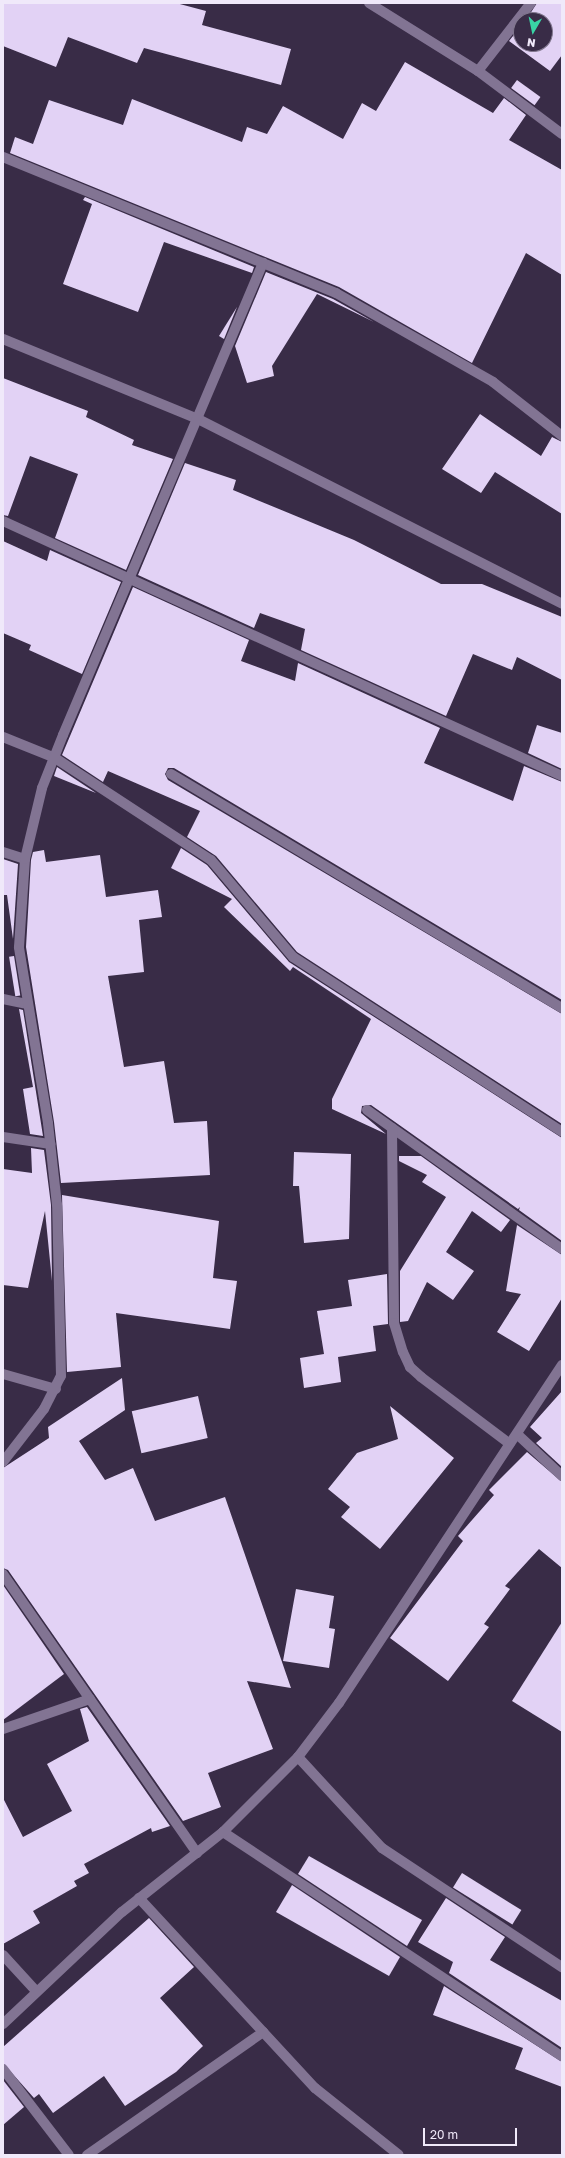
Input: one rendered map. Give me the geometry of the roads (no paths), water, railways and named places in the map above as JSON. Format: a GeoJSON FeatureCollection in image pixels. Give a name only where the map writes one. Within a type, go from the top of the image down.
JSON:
{"type":"FeatureCollection","features":[{"type":"Feature","properties":{"kind":"street"},"geometry":{"type":"LineString","coordinates":[[369,3],[478,71],[562,134]]}},
{"type":"Feature","properties":{"kind":"street"},"geometry":{"type":"LineString","coordinates":[[478,71],[531,3]]}},
{"type":"Feature","properties":{"kind":"street"},"geometry":{"type":"LineString","coordinates":[[3,157],[336,293],[493,382],[562,436]]}},
{"type":"Feature","properties":{"kind":"street"},"geometry":{"type":"LineString","coordinates":[[3,1462],[56,1389],[61,1376],[60,1249],[50,1144],[19,947],[25,859],[42,788],[263,263]]}},
{"type":"Feature","properties":{"kind":"street"},"geometry":{"type":"LineString","coordinates":[[3,339],[198,420],[562,604]]}},
{"type":"Feature","properties":{"kind":"street"},"geometry":{"type":"LineString","coordinates":[[3,521],[131,577],[562,776]]}},
{"type":"Feature","properties":{"kind":"street"},"geometry":{"type":"LineString","coordinates":[[3,737],[55,758],[211,860],[293,957],[562,1132]]}},
{"type":"Feature","properties":{"kind":"street"},"geometry":{"type":"LineString","coordinates":[[171,774],[562,1008]]}},
{"type":"Feature","properties":{"kind":"street"},"geometry":{"type":"LineString","coordinates":[[3,852],[25,859]]}},
{"type":"Feature","properties":{"kind":"street"},"geometry":{"type":"LineString","coordinates":[[3,999],[27,1004]]}},
{"type":"Feature","properties":{"kind":"street"},"geometry":{"type":"LineString","coordinates":[[367,1110],[562,1249]]}},
{"type":"Feature","properties":{"kind":"street"},"geometry":{"type":"LineString","coordinates":[[392,1128],[394,1323],[402,1352],[410,1366],[421,1377],[510,1444]]}},
{"type":"Feature","properties":{"kind":"street"},"geometry":{"type":"LineString","coordinates":[[3,1137],[50,1144]]}},
{"type":"Feature","properties":{"kind":"street"},"geometry":{"type":"LineString","coordinates":[[3,2024],[36,1991],[139,1898],[223,1832],[298,1757],[339,1703],[562,1365]]}},
{"type":"Feature","properties":{"kind":"street"},"geometry":{"type":"LineString","coordinates":[[3,1374],[56,1389]]}},
{"type":"Feature","properties":{"kind":"street"},"geometry":{"type":"LineString","coordinates":[[517,1434],[562,1476]]}},
{"type":"Feature","properties":{"kind":"street"},"geometry":{"type":"LineString","coordinates":[[3,1574],[197,1853]]}},
{"type":"Feature","properties":{"kind":"street"},"geometry":{"type":"LineString","coordinates":[[3,1729],[90,1699]]}},
{"type":"Feature","properties":{"kind":"street"},"geometry":{"type":"LineString","coordinates":[[298,1757],[382,1848],[562,1967]]}},
{"type":"Feature","properties":{"kind":"street"},"geometry":{"type":"LineString","coordinates":[[223,1832],[562,2056]]}},
{"type":"Feature","properties":{"kind":"street"},"geometry":{"type":"LineString","coordinates":[[139,1898],[315,2088],[399,2155]]}},
{"type":"Feature","properties":{"kind":"street"},"geometry":{"type":"LineString","coordinates":[[3,1955],[36,1991]]}},
{"type":"Feature","properties":{"kind":"street"},"geometry":{"type":"LineString","coordinates":[[87,2155],[263,2032]]}},
{"type":"Feature","properties":{"kind":"street"},"geometry":{"type":"LineString","coordinates":[[3,2069],[69,2155]]}}]}
